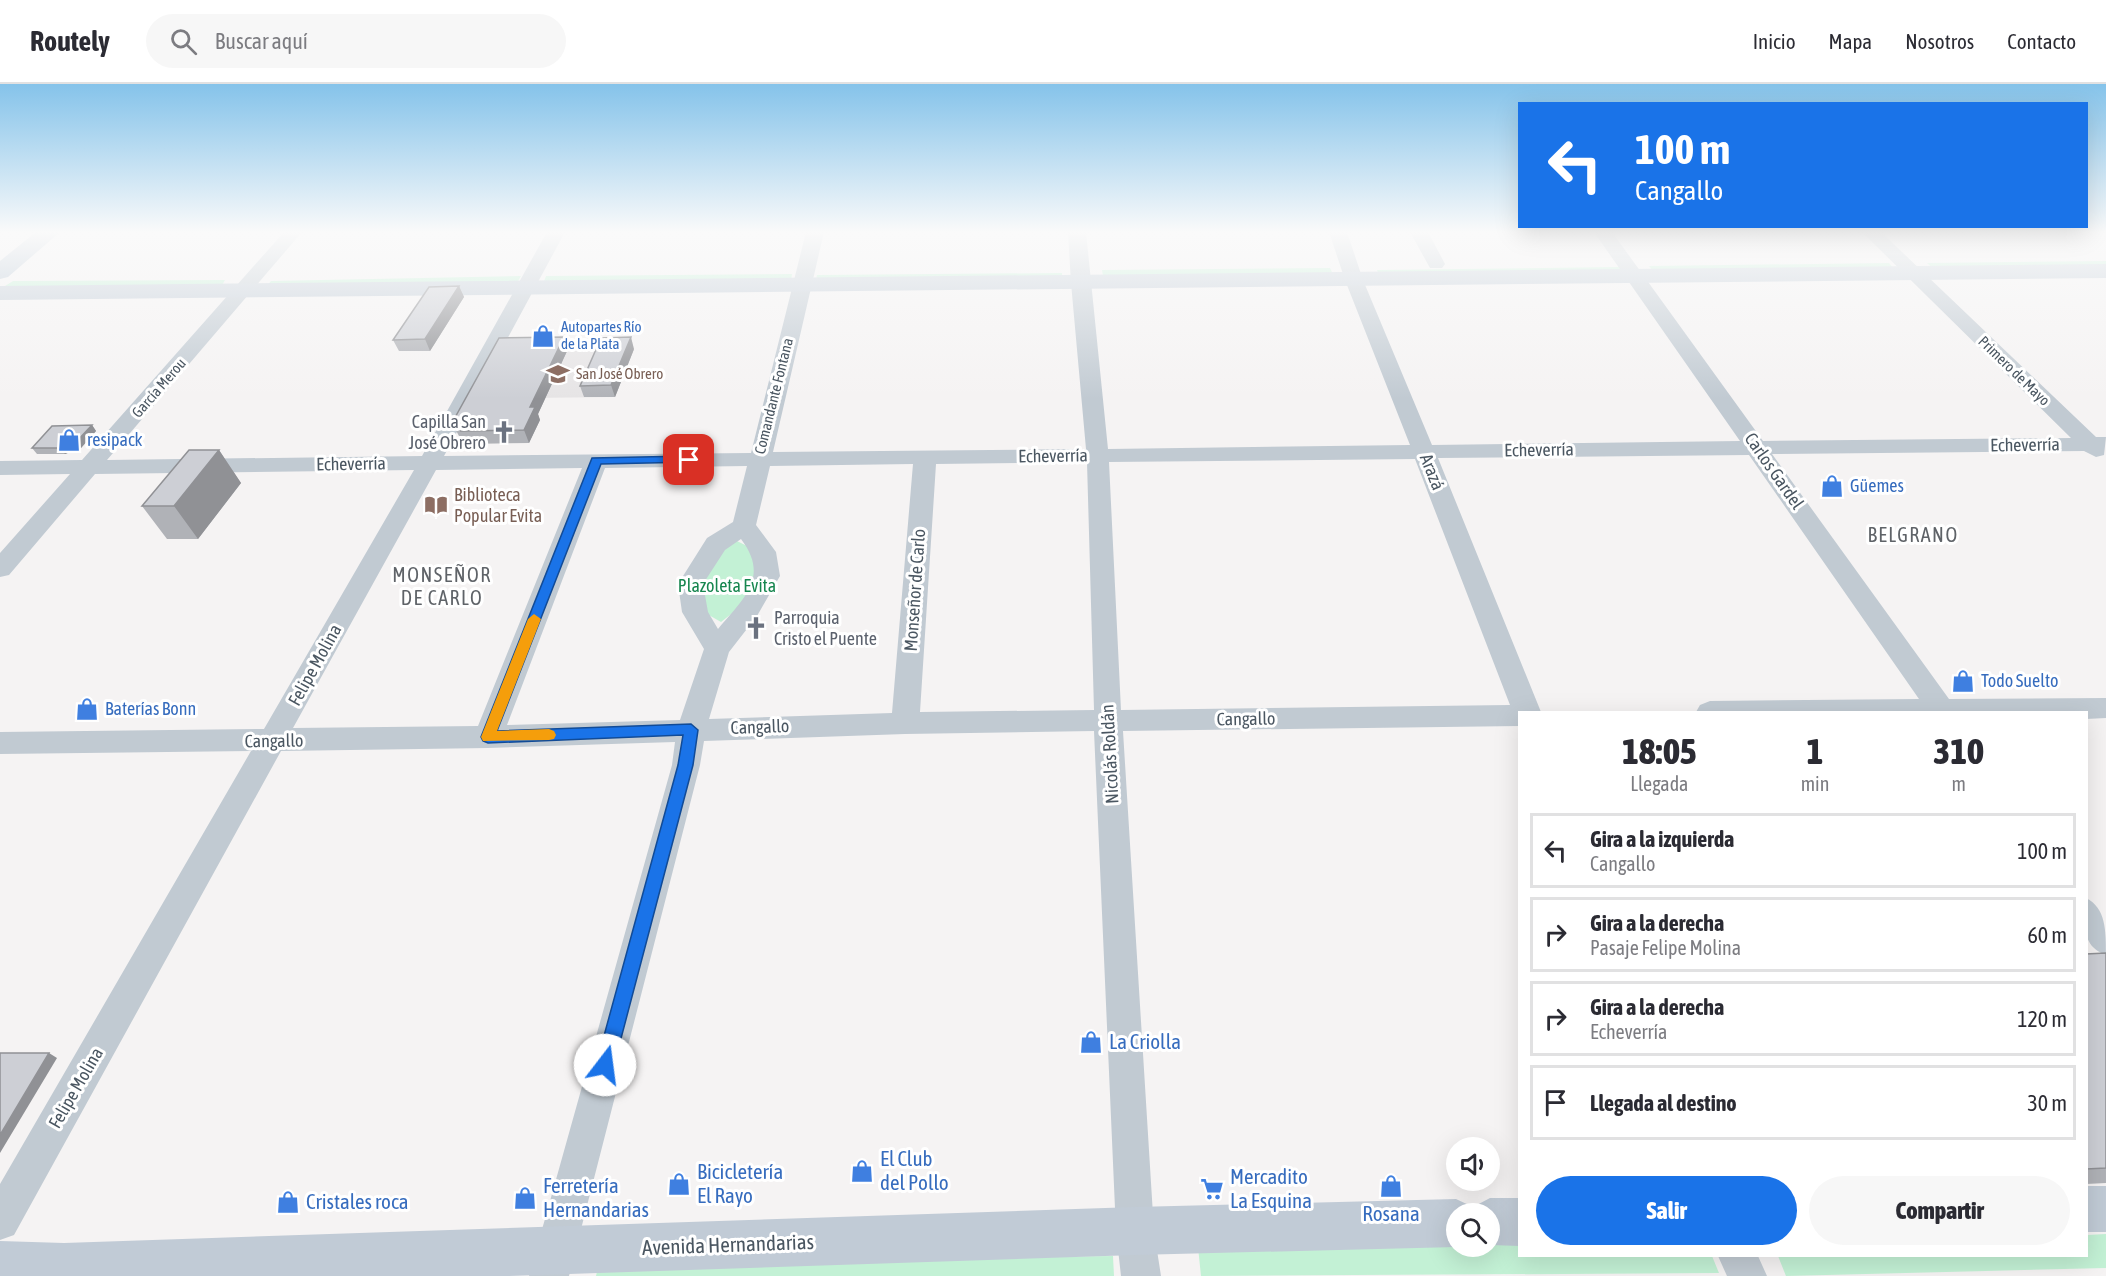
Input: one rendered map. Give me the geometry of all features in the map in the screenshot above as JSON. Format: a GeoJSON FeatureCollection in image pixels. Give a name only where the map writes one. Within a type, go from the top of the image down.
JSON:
{"type":"FeatureCollection","features":[{"type":"Feature","properties":{"kind":"main road"},"geometry":{"type":"LineString","coordinates":[[0,293],[134,288]]}},
{"type":"Feature","properties":{"kind":"main road"},"geometry":{"type":"LineString","coordinates":[[2088,1209],[2106,1209]]}},
{"type":"Feature","properties":{"kind":"main road"},"geometry":{"type":"LineString","coordinates":[[1500,1222],[1518,1222]]}},
{"type":"Feature","properties":{"kind":"main road","name":"Avenida Hernandarias"},"geometry":{"type":"LineString","coordinates":[[0,1265],[64,1267],[552,1263],[1138,1254],[1446,1224]]}},
{"type":"Feature","properties":{"kind":"street","name":"García Merou"},"geometry":{"type":"LineString","coordinates":[[0,569],[246,288]]}},
{"type":"Feature","properties":{"kind":"street","name":"Felipe Molina"},"geometry":{"type":"LineString","coordinates":[[0,1221],[526,288]]}},
{"type":"Feature","properties":{"kind":"street","name":"Comandante Fontana"},"geometry":{"type":"LineString","coordinates":[[744,526],[800,288]]}},
{"type":"Feature","properties":{"kind":"street","name":"Nicolás Roldán"},"geometry":{"type":"LineString","coordinates":[[1081,288],[1098,455],[1108,721],[1138,1254]]}},
{"type":"Feature","properties":{"kind":"street","name":"Arazá"},"geometry":{"type":"LineString","coordinates":[[1358,288],[1527,711]]}},
{"type":"Feature","properties":{"kind":"street","name":"Carlos Gardel"},"geometry":{"type":"LineString","coordinates":[[1642,288],[1942,711]]}},
{"type":"Feature","properties":{"kind":"street","name":"Primero de Mayo"},"geometry":{"type":"LineString","coordinates":[[1930,288],[2101,449]]}},
{"type":"Feature","properties":{"kind":"street","name":"Echeverría"},"geometry":{"type":"LineString","coordinates":[[0,468],[1758,448],[2101,449]]}},
{"type":"Feature","properties":{"kind":"street","name":"Monseñor de Carlo"},"geometry":{"type":"LineString","coordinates":[[905,723],[925,457]]}},
{"type":"Feature","properties":{"kind":"street"},"geometry":{"type":"LineString","coordinates":[[488,737],[596,461]]}},
{"type":"Feature","properties":{"kind":"street"},"geometry":{"type":"LineString","coordinates":[[552,1263],[686,765],[691,730],[717,649],[748,610],[768,576],[764,552],[744,526],[716,544],[690,584],[695,612],[717,649]]}},
{"type":"Feature","properties":{"kind":"street"},"geometry":{"type":"LineString","coordinates":[[1942,711],[2106,708]]}},
{"type":"Feature","properties":{"kind":"street","name":"Cangallo"},"geometry":{"type":"LineString","coordinates":[[0,743],[488,737],[905,723],[1518,715]]}},
{"type":"Feature","properties":{"kind":"street"},"geometry":{"type":"LineString","coordinates":[[2088,915],[2106,939]]}},
{"type":"Feature","properties":{"kind":"street"},"geometry":{"type":"LineString","coordinates":[[1738,1257],[1747,1276]]}},
{"type":"Feature","properties":{"kind":"shaded area","name":"San José Obrero"},"geometry":{"type":"Polygon","coordinates":[[[634,349],[615,397],[528,398],[504,350],[634,349]]]}},
{"type":"Feature","properties":{"kind":"green space","name":"Plazoleta Evita"},"geometry":{"type":"Polygon","coordinates":[[[735,540],[749,547],[759,570],[745,603],[721,622],[707,614],[701,584],[720,551],[735,540]]]}},
{"type":"Feature","properties":{"kind":"green space"},"geometry":{"type":"Polygon","coordinates":[[[2106,1234],[2106,1268],[1786,1276],[1778,1257],[2088,1257],[2088,1235],[2106,1234]]]}},
{"type":"Feature","properties":{"kind":"green space"},"geometry":{"type":"Polygon","coordinates":[[[1518,1242],[1518,1257],[1712,1257],[1719,1273],[1201,1276],[1198,1247],[1446,1243],[1446,1257],[1500,1257],[1500,1243],[1518,1242]]]}},
{"type":"Feature","properties":{"kind":"green space"},"geometry":{"type":"Polygon","coordinates":[[[1113,1256],[1114,1276],[596,1276],[599,1263],[1113,1256]]]}},
{"type":"Feature","properties":{"kind":"building"},"geometry":{"type":"Polygon","coordinates":[[[429,288],[458,288],[425,339],[393,340],[429,288]]]}},
{"type":"Feature","properties":{"kind":"building"},"geometry":{"type":"Polygon","coordinates":[[[564,337],[530,407],[535,407],[524,430],[461,431],[465,423],[452,423],[499,338],[564,337]]]}},
{"type":"Feature","properties":{"kind":"building"},"geometry":{"type":"Polygon","coordinates":[[[631,337],[611,385],[580,386],[601,338],[631,337]]]}},
{"type":"Feature","properties":{"kind":"building"},"geometry":{"type":"Polygon","coordinates":[[[92,425],[76,442],[60,448],[32,448],[52,426],[92,425]]]}},
{"type":"Feature","properties":{"kind":"building"},"geometry":{"type":"Polygon","coordinates":[[[189,450],[219,450],[174,506],[142,506],[189,450]]]}},
{"type":"Feature","properties":{"kind":"building"},"geometry":{"type":"Polygon","coordinates":[[[2106,953],[2106,1168],[2088,1169],[2088,954],[2106,953]]]}},
{"type":"Feature","properties":{"kind":"building"},"geometry":{"type":"Polygon","coordinates":[[[0,1053],[49,1053],[0,1135],[0,1053]]]}},
{"type":"Feature","properties":{"kind":"slow traffic"},"geometry":{"type":"LineString","coordinates":[[534,619],[488,737],[549,735]]}},
{"type":"Feature","properties":{"kind":"place","name":"Autopartes Río de la Plata"},"geometry":{"type":"Point","coordinates":[543,336]}},
{"type":"Feature","properties":{"kind":"place","name":"San José Obrero"},"geometry":{"type":"Point","coordinates":[558,374]}},
{"type":"Feature","properties":{"kind":"place","name":"Capilla San José Obrero"},"geometry":{"type":"Point","coordinates":[504,432]}},
{"type":"Feature","properties":{"kind":"place","name":"resipack"},"geometry":{"type":"Point","coordinates":[69,440]}},
{"type":"Feature","properties":{"kind":"place","name":"Güemes"},"geometry":{"type":"Point","coordinates":[1832,486]}},
{"type":"Feature","properties":{"kind":"place","name":"Biblioteca Popular Evita"},"geometry":{"type":"Point","coordinates":[436,505]}},
{"type":"Feature","properties":{"kind":"place","name":"Parroquia Cristo el Puente"},"geometry":{"type":"Point","coordinates":[756,628]}},
{"type":"Feature","properties":{"kind":"place","name":"Todo Suelto"},"geometry":{"type":"Point","coordinates":[1963,681]}},
{"type":"Feature","properties":{"kind":"place","name":"Baterías Bonn"},"geometry":{"type":"Point","coordinates":[87,709]}},
{"type":"Feature","properties":{"kind":"place","name":"La Criolla"},"geometry":{"type":"Point","coordinates":[1091,1042]}},
{"type":"Feature","properties":{"kind":"place","name":"El Club del Pollo"},"geometry":{"type":"Point","coordinates":[862,1171]}},
{"type":"Feature","properties":{"kind":"place","name":"Bicicletería El Rayo"},"geometry":{"type":"Point","coordinates":[679,1184]}},
{"type":"Feature","properties":{"kind":"place","name":"Rosana"},"geometry":{"type":"Point","coordinates":[1391,1186]}},
{"type":"Feature","properties":{"kind":"place","name":"Mercadito La Esquina"},"geometry":{"type":"Point","coordinates":[1212,1189]}},
{"type":"Feature","properties":{"kind":"place","name":"Ferretería Hernandarias"},"geometry":{"type":"Point","coordinates":[525,1198]}},
{"type":"Feature","properties":{"kind":"place","name":"Cristales roca"},"geometry":{"type":"Point","coordinates":[288,1202]}},
{"type":"Feature","properties":{"kind":"district","name":"BELGRANO"},"geometry":{"type":"Point","coordinates":[1913,535]}},
{"type":"Feature","properties":{"kind":"district","name":"MONSEÑOR DE CARLO"},"geometry":{"type":"Point","coordinates":[442,586]}},
{"type":"Feature","properties":{"kind":"route"},"geometry":{"type":"LineString","coordinates":[[605,1065],[686,765],[691,730],[488,737],[596,461],[689,460]]}}]}
